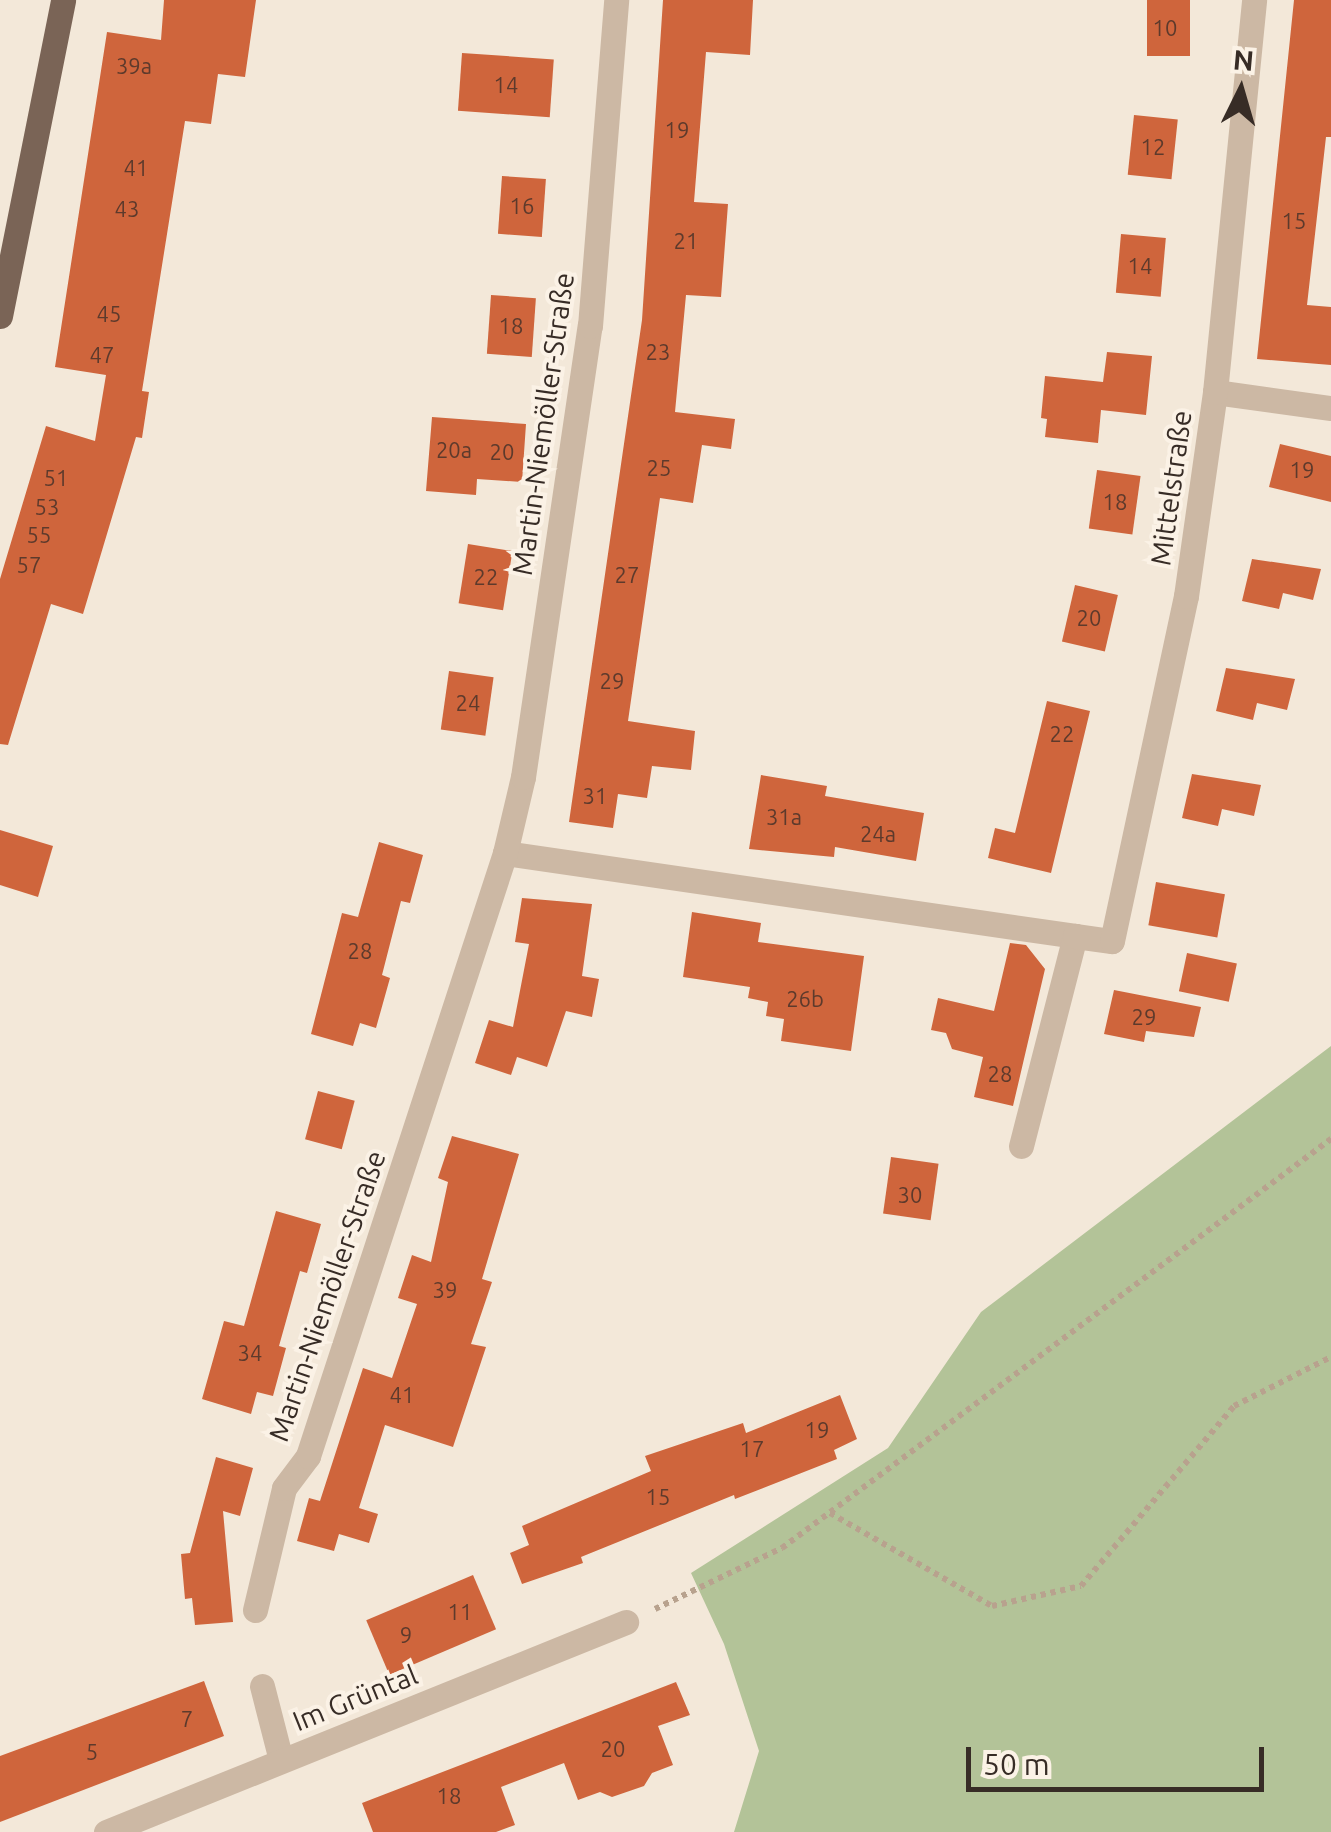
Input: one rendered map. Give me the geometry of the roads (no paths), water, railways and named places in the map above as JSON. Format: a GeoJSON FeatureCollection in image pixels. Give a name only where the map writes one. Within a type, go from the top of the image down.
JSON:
{"type":"FeatureCollection","features":[{"type":"Feature","properties":{"kind":"main road"},"geometry":{"type":"LineString","coordinates":[[0,316],[63,0]]}},
{"type":"Feature","properties":{"kind":"street","name":"Martin-Niemöller-Straße"},"geometry":{"type":"LineString","coordinates":[[255,1610],[284,1488],[308,1456],[505,853],[523,777],[590,326],[616,0]]}},
{"type":"Feature","properties":{"kind":"street","name":"Mittelstraße"},"geometry":{"type":"LineString","coordinates":[[505,853],[1112,941],[1186,596],[1215,392],[1254,0]]}},
{"type":"Feature","properties":{"kind":"street"},"geometry":{"type":"LineString","coordinates":[[1215,392],[1331,408]]}},
{"type":"Feature","properties":{"kind":"street"},"geometry":{"type":"LineString","coordinates":[[1021,1146],[1075,936]]}},
{"type":"Feature","properties":{"kind":"street","name":"Im Grüntal"},"geometry":{"type":"LineString","coordinates":[[106,1832],[626,1622]]}},
{"type":"Feature","properties":{"kind":"street"},"geometry":{"type":"LineString","coordinates":[[262,1686],[281,1760]]}}]}
